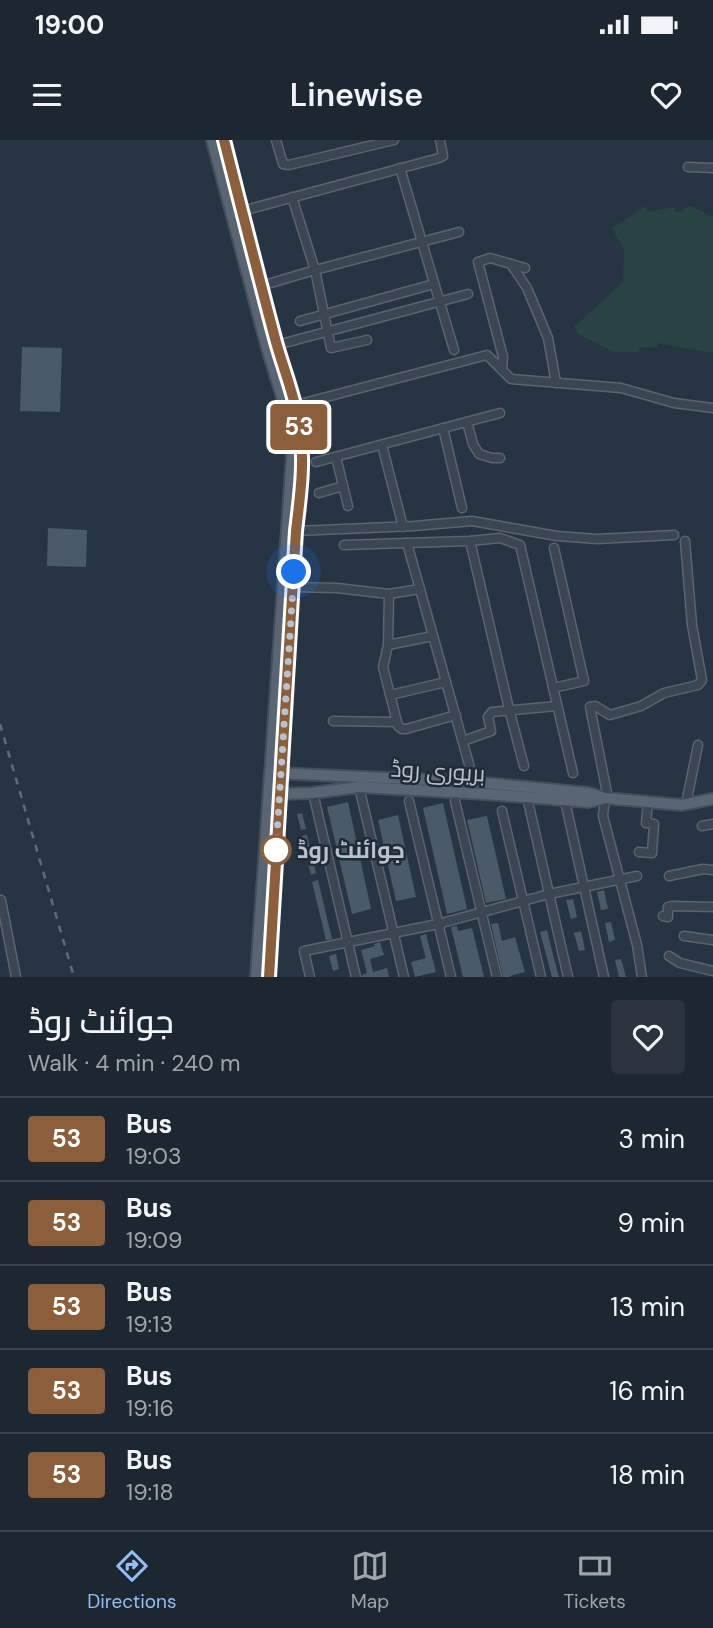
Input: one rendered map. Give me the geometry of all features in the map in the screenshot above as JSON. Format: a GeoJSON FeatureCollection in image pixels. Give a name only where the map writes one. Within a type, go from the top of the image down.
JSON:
{"type":"FeatureCollection","features":[{"type":"Feature","properties":{"kind":"main road"},"geometry":{"type":"LineString","coordinates":[[212,140],[267,348],[300,430],[301,485],[276,773]]}},
{"type":"Feature","properties":{"kind":"main road"},"geometry":{"type":"LineString","coordinates":[[224,140],[290,406],[292,469],[286,530],[269,977]]}},
{"type":"Feature","properties":{"kind":"main road","name":"بریوری روڈ"},"geometry":{"type":"LineString","coordinates":[[276,773],[474,782],[588,793],[607,798],[681,806],[713,799]]}},
{"type":"Feature","properties":{"kind":"main road","name":"بریوری روڈ"},"geometry":{"type":"LineString","coordinates":[[275,794],[313,793],[359,787],[565,801],[588,802],[607,798]]}},
{"type":"Feature","properties":{"kind":"main road"},"geometry":{"type":"LineString","coordinates":[[256,977],[275,794]]}},
{"type":"Feature","properties":{"kind":"street"},"geometry":{"type":"LineString","coordinates":[[276,140],[283,164],[289,165],[394,140]]}},
{"type":"Feature","properties":{"kind":"street"},"geometry":{"type":"LineString","coordinates":[[242,211],[443,156],[440,140]]}},
{"type":"Feature","properties":{"kind":"street"},"geometry":{"type":"LineString","coordinates":[[688,167],[713,168]]}},
{"type":"Feature","properties":{"kind":"street"},"geometry":{"type":"LineString","coordinates":[[400,168],[454,350]]}},
{"type":"Feature","properties":{"kind":"street"},"geometry":{"type":"LineString","coordinates":[[292,197],[315,270],[331,348],[367,340]]}},
{"type":"Feature","properties":{"kind":"street"},"geometry":{"type":"LineString","coordinates":[[271,283],[459,232]]}},
{"type":"Feature","properties":{"kind":"street"},"geometry":{"type":"LineString","coordinates":[[502,370],[503,357],[478,262],[490,258],[525,268]]}},
{"type":"Feature","properties":{"kind":"street"},"geometry":{"type":"LineString","coordinates":[[511,264],[527,288],[548,338],[556,383]]}},
{"type":"Feature","properties":{"kind":"street"},"geometry":{"type":"LineString","coordinates":[[300,321],[434,284]]}},
{"type":"Feature","properties":{"kind":"street"},"geometry":{"type":"LineString","coordinates":[[277,345],[468,294]]}},
{"type":"Feature","properties":{"kind":"street"},"geometry":{"type":"LineString","coordinates":[[290,406],[487,355],[511,379],[621,388],[674,403],[713,408]]}},
{"type":"Feature","properties":{"kind":"street"},"geometry":{"type":"LineString","coordinates":[[316,463],[500,413]]}},
{"type":"Feature","properties":{"kind":"street"},"geometry":{"type":"LineString","coordinates":[[467,422],[473,444],[479,454],[500,458]]}},
{"type":"Feature","properties":{"kind":"street"},"geometry":{"type":"LineString","coordinates":[[443,428],[462,508]]}},
{"type":"Feature","properties":{"kind":"street"},"geometry":{"type":"LineString","coordinates":[[382,445],[403,527]]}},
{"type":"Feature","properties":{"kind":"street"},"geometry":{"type":"LineString","coordinates":[[335,457],[348,506]]}},
{"type":"Feature","properties":{"kind":"street"},"geometry":{"type":"LineString","coordinates":[[319,493],[343,486]]}},
{"type":"Feature","properties":{"kind":"street"},"geometry":{"type":"LineString","coordinates":[[296,531],[472,521],[557,536],[597,539],[674,535]]}},
{"type":"Feature","properties":{"kind":"street"},"geometry":{"type":"LineString","coordinates":[[344,545],[500,538],[520,545],[573,773]]}},
{"type":"Feature","properties":{"kind":"street"},"geometry":{"type":"LineString","coordinates":[[470,541],[524,766]]}},
{"type":"Feature","properties":{"kind":"street"},"geometry":{"type":"LineString","coordinates":[[642,977],[603,816],[607,798],[590,707],[595,706],[610,715],[641,706],[664,693],[698,685],[702,680],[692,625],[685,541]]}},
{"type":"Feature","properties":{"kind":"street"},"geometry":{"type":"LineString","coordinates":[[407,543],[474,782]]}},
{"type":"Feature","properties":{"kind":"street"},"geometry":{"type":"LineString","coordinates":[[553,688],[584,681],[554,548]]}},
{"type":"Feature","properties":{"kind":"street"},"geometry":{"type":"LineString","coordinates":[[293,587],[337,588],[389,594],[420,589]]}},
{"type":"Feature","properties":{"kind":"street"},"geometry":{"type":"LineString","coordinates":[[389,594],[388,645],[383,667],[398,726],[406,729],[456,715]]}},
{"type":"Feature","properties":{"kind":"street"},"geometry":{"type":"LineString","coordinates":[[388,645],[433,636]]}},
{"type":"Feature","properties":{"kind":"street"},"geometry":{"type":"LineString","coordinates":[[390,695],[446,682]]}},
{"type":"Feature","properties":{"kind":"street"},"geometry":{"type":"LineString","coordinates":[[463,741],[491,731],[489,714],[492,712],[557,706]]}},
{"type":"Feature","properties":{"kind":"street"},"geometry":{"type":"LineString","coordinates":[[333,721],[397,722]]}},
{"type":"Feature","properties":{"kind":"street"},"geometry":{"type":"LineString","coordinates":[[686,804],[698,746]]}},
{"type":"Feature","properties":{"kind":"street"},"geometry":{"type":"LineString","coordinates":[[359,787],[404,977]]}},
{"type":"Feature","properties":{"kind":"street"},"geometry":{"type":"LineString","coordinates":[[313,793],[356,977]]}},
{"type":"Feature","properties":{"kind":"street"},"geometry":{"type":"LineString","coordinates":[[527,797],[568,977]]}},
{"type":"Feature","properties":{"kind":"street"},"geometry":{"type":"LineString","coordinates":[[409,801],[451,977]]}},
{"type":"Feature","properties":{"kind":"street"},"geometry":{"type":"LineString","coordinates":[[456,801],[497,977]]}},
{"type":"Feature","properties":{"kind":"street"},"geometry":{"type":"LineString","coordinates":[[565,801],[604,977]]}},
{"type":"Feature","properties":{"kind":"street"},"geometry":{"type":"LineString","coordinates":[[639,852],[652,853],[654,824],[646,823],[648,802]]}},
{"type":"Feature","properties":{"kind":"street"},"geometry":{"type":"LineString","coordinates":[[502,811],[541,977]]}},
{"type":"Feature","properties":{"kind":"street"},"geometry":{"type":"LineString","coordinates":[[702,826],[713,824]]}},
{"type":"Feature","properties":{"kind":"street"},"geometry":{"type":"LineString","coordinates":[[669,876],[703,869],[713,870]]}},
{"type":"Feature","properties":{"kind":"street"},"geometry":{"type":"LineString","coordinates":[[310,977],[304,951],[438,923],[549,894],[637,876]]}},
{"type":"Feature","properties":{"kind":"street"},"geometry":{"type":"LineString","coordinates":[[1,900],[16,977]]}},
{"type":"Feature","properties":{"kind":"street"},"geometry":{"type":"LineString","coordinates":[[663,916],[668,917],[668,908],[672,906],[713,907]]}},
{"type":"Feature","properties":{"kind":"street"},"geometry":{"type":"LineString","coordinates":[[684,936],[713,940]]}},
{"type":"Feature","properties":{"kind":"street"},"geometry":{"type":"LineString","coordinates":[[669,956],[680,963],[713,971]]}},
{"type":"Feature","properties":{"kind":"green space"},"geometry":{"type":"Polygon","coordinates":[[[646,206],[647,212],[675,207],[675,212],[691,206],[713,217],[713,353],[658,343],[658,348],[640,347],[639,352],[613,352],[578,334],[574,327],[623,282],[624,250],[612,228],[646,206]]]}},
{"type":"Feature","properties":{"kind":"building"},"geometry":{"type":"Polygon","coordinates":[[[22,347],[62,348],[60,412],[20,411],[22,347]]]}},
{"type":"Feature","properties":{"kind":"building"},"geometry":{"type":"Polygon","coordinates":[[[48,528],[87,530],[86,567],[47,566],[48,528]]]}},
{"type":"Feature","properties":{"kind":"building"},"geometry":{"type":"Polygon","coordinates":[[[348,802],[371,909],[352,914],[327,807],[348,802]]]}},
{"type":"Feature","properties":{"kind":"building"},"geometry":{"type":"Polygon","coordinates":[[[443,803],[467,909],[447,914],[423,808],[443,803]]]}},
{"type":"Feature","properties":{"kind":"building"},"geometry":{"type":"Polygon","coordinates":[[[302,813],[306,829],[301,830],[297,814],[302,813]]]}},
{"type":"Feature","properties":{"kind":"building"},"geometry":{"type":"Polygon","coordinates":[[[398,815],[416,897],[396,901],[378,820],[398,815]]]}},
{"type":"Feature","properties":{"kind":"building"},"geometry":{"type":"Polygon","coordinates":[[[487,816],[506,899],[486,903],[467,820],[487,816]]]}},
{"type":"Feature","properties":{"kind":"building"},"geometry":{"type":"Polygon","coordinates":[[[307,835],[316,873],[311,875],[301,836],[307,835]]]}},
{"type":"Feature","properties":{"kind":"building"},"geometry":{"type":"Polygon","coordinates":[[[318,880],[332,939],[326,940],[312,882],[318,880]]]}},
{"type":"Feature","properties":{"kind":"building"},"geometry":{"type":"Polygon","coordinates":[[[604,890],[608,909],[601,910],[597,892],[604,890]]]}},
{"type":"Feature","properties":{"kind":"building"},"geometry":{"type":"Polygon","coordinates":[[[573,899],[577,917],[571,919],[566,900],[573,899]]]}},
{"type":"Feature","properties":{"kind":"building"},"geometry":{"type":"Polygon","coordinates":[[[611,922],[615,940],[609,942],[605,923],[611,922]]]}},
{"type":"Feature","properties":{"kind":"building"},"geometry":{"type":"Polygon","coordinates":[[[498,923],[502,941],[515,937],[525,972],[503,977],[491,924],[498,923]]]}},
{"type":"Feature","properties":{"kind":"building"},"geometry":{"type":"Polygon","coordinates":[[[457,926],[458,931],[472,928],[484,977],[463,977],[451,927],[457,926]]]}},
{"type":"Feature","properties":{"kind":"building"},"geometry":{"type":"Polygon","coordinates":[[[547,930],[559,977],[552,977],[540,932],[547,930]]]}},
{"type":"Feature","properties":{"kind":"building"},"geometry":{"type":"Polygon","coordinates":[[[581,931],[585,950],[579,951],[574,933],[581,931]]]}},
{"type":"Feature","properties":{"kind":"building"},"geometry":{"type":"Polygon","coordinates":[[[426,934],[436,972],[415,977],[411,962],[426,958],[420,936],[426,934]]]}},
{"type":"Feature","properties":{"kind":"building"},"geometry":{"type":"Polygon","coordinates":[[[380,942],[384,955],[370,959],[373,972],[387,968],[389,977],[362,977],[367,973],[361,950],[380,942]]]}},
{"type":"Feature","properties":{"kind":"building"},"geometry":{"type":"Polygon","coordinates":[[[336,954],[339,969],[333,971],[329,956],[336,954]]]}},
{"type":"Feature","properties":{"kind":"building"},"geometry":{"type":"Polygon","coordinates":[[[621,959],[626,977],[619,977],[615,960],[621,959]]]}},
{"type":"Feature","properties":{"kind":"railway"},"geometry":{"type":"LineString","coordinates":[[0,724],[74,977]]}},
{"type":"Feature","properties":{"kind":"bus line","name":"53"},"geometry":{"type":"LineString","coordinates":[[224,140],[295,405],[302,455],[269,977]]}},
{"type":"Feature","properties":{"kind":"place","name":"جوائنٹ روڈ"},"geometry":{"type":"Point","coordinates":[276,850]}},
{"type":"Feature","properties":{"kind":"route"},"geometry":{"type":"LineString","coordinates":[[276,850],[294,572]]}}]}
